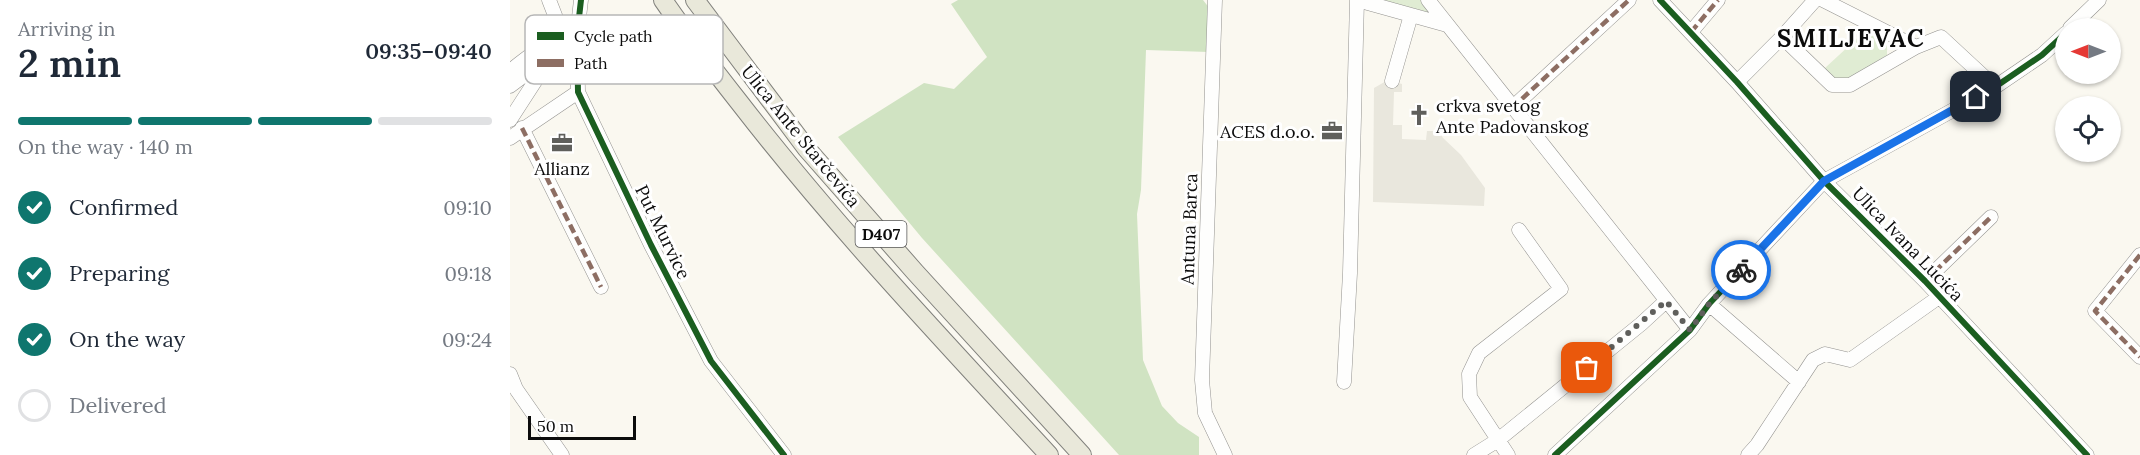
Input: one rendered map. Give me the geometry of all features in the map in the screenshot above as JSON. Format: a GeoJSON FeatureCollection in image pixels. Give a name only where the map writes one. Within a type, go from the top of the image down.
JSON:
{"type":"FeatureCollection","features":[{"type":"Feature","properties":{"kind":"main road","name":"Ulica Ante Starčevića"},"geometry":{"type":"LineString","coordinates":[[663,0],[673,15]]}},
{"type":"Feature","properties":{"kind":"main road","name":"Ulica Ante Starčevića"},"geometry":{"type":"LineString","coordinates":[[695,0],[706,15]]}},
{"type":"Feature","properties":{"kind":"main road","name":"Ulica Ante Starčevića"},"geometry":{"type":"LineString","coordinates":[[723,37],[807,149],[915,273],[1083,455]]}},
{"type":"Feature","properties":{"kind":"main road","name":"Ulica Ante Starčevića"},"geometry":{"type":"LineString","coordinates":[[723,82],[785,162],[895,287],[1049,455]]}},
{"type":"Feature","properties":{"kind":"street"},"geometry":{"type":"LineString","coordinates":[[549,0],[558,15]]}},
{"type":"Feature","properties":{"kind":"street","name":"Put Murvice"},"geometry":{"type":"LineString","coordinates":[[576,15],[581,0]]}},
{"type":"Feature","properties":{"kind":"street","name":"Antuna Barca"},"geometry":{"type":"LineString","coordinates":[[1215,0],[1202,380],[1205,413],[1225,455]]}},
{"type":"Feature","properties":{"kind":"street"},"geometry":{"type":"LineString","coordinates":[[1344,382],[1350,273],[1357,0],[1447,25]]}},
{"type":"Feature","properties":{"kind":"street"},"geometry":{"type":"LineString","coordinates":[[1428,0],[1690,330]]}},
{"type":"Feature","properties":{"kind":"street"},"geometry":{"type":"LineString","coordinates":[[1512,108],[1629,0]]}},
{"type":"Feature","properties":{"kind":"street","name":"Ulica Ivana Lucića"},"geometry":{"type":"LineString","coordinates":[[1660,0],[1737,82],[1824,181],[1925,281],[2087,455]]}},
{"type":"Feature","properties":{"kind":"street"},"geometry":{"type":"LineString","coordinates":[[1691,32],[1718,0]]}},
{"type":"Feature","properties":{"kind":"street"},"geometry":{"type":"LineString","coordinates":[[1737,82],[1815,0]]}},
{"type":"Feature","properties":{"kind":"street"},"geometry":{"type":"LineString","coordinates":[[1823,0],[1916,47]]}},
{"type":"Feature","properties":{"kind":"street"},"geometry":{"type":"LineString","coordinates":[[2080,18],[2099,0]]}},
{"type":"Feature","properties":{"kind":"street"},"geometry":{"type":"LineString","coordinates":[[1392,81],[1411,15]]}},
{"type":"Feature","properties":{"kind":"street"},"geometry":{"type":"LineString","coordinates":[[1782,37],[1832,85],[1850,85],[1916,47],[1941,37],[1995,87]]}},
{"type":"Feature","properties":{"kind":"street"},"geometry":{"type":"LineString","coordinates":[[1555,455],[1690,330],[1709,304],[1824,181],[1995,87],[2042,55],[2055,43]]}},
{"type":"Feature","properties":{"kind":"street"},"geometry":{"type":"LineString","coordinates":[[510,71],[525,62]]}},
{"type":"Feature","properties":{"kind":"street"},"geometry":{"type":"LineString","coordinates":[[510,86],[525,72]]}},
{"type":"Feature","properties":{"kind":"street"},"geometry":{"type":"LineString","coordinates":[[510,100],[532,84]]}},
{"type":"Feature","properties":{"kind":"street"},"geometry":{"type":"LineString","coordinates":[[510,138],[535,84]]}},
{"type":"Feature","properties":{"kind":"street","name":"Put Murvice"},"geometry":{"type":"LineString","coordinates":[[577,84],[578,92],[651,245],[711,361],[784,455]]}},
{"type":"Feature","properties":{"kind":"street"},"geometry":{"type":"LineString","coordinates":[[516,124],[578,92]]}},
{"type":"Feature","properties":{"kind":"street"},"geometry":{"type":"LineString","coordinates":[[516,124],[602,287]]}},
{"type":"Feature","properties":{"kind":"street"},"geometry":{"type":"LineString","coordinates":[[1925,281],[1991,217]]}},
{"type":"Feature","properties":{"kind":"street"},"geometry":{"type":"LineString","coordinates":[[1508,455],[1470,397],[1469,374],[1479,353],[1561,289],[1519,230]]}},
{"type":"Feature","properties":{"kind":"street"},"geometry":{"type":"LineString","coordinates":[[2140,255],[2095,311],[2140,357]]}},
{"type":"Feature","properties":{"kind":"street"},"geometry":{"type":"LineString","coordinates":[[1748,455],[1813,360],[1825,354],[1850,360],[1939,297]]}},
{"type":"Feature","properties":{"kind":"street"},"geometry":{"type":"LineString","coordinates":[[1474,455],[1498,440],[1666,301]]}},
{"type":"Feature","properties":{"kind":"street"},"geometry":{"type":"LineString","coordinates":[[1709,304],[1798,382]]}},
{"type":"Feature","properties":{"kind":"street"},"geometry":{"type":"LineString","coordinates":[[510,374],[516,389],[562,455]]}},
{"type":"Feature","properties":{"kind":"green space"},"geometry":{"type":"Polygon","coordinates":[[[958,0],[1203,0],[1210,9],[1209,52],[1146,50],[1141,190],[1137,214],[1143,360],[1162,406],[1178,423],[1199,437],[1199,455],[1119,455],[922,238],[838,137],[924,83],[954,89],[987,57],[951,4],[958,0]]]}},
{"type":"Feature","properties":{"kind":"green space"},"geometry":{"type":"Polygon","coordinates":[[[1357,0],[1428,0],[1447,25],[1357,0]]]}},
{"type":"Feature","properties":{"kind":"green space"},"geometry":{"type":"Polygon","coordinates":[[[1865,31],[1887,42],[1887,55],[1846,81],[1835,80],[1825,68],[1865,31]]]}},
{"type":"Feature","properties":{"kind":"shaded area"},"geometry":{"type":"Polygon","coordinates":[[[1388,80],[1402,84],[1402,92],[1394,92],[1393,125],[1402,125],[1402,139],[1426,140],[1427,131],[1439,131],[1461,155],[1485,188],[1484,206],[1373,202],[1374,88],[1388,80]]]}},
{"type":"Feature","properties":{"kind":"marked path"},"geometry":{"type":"LineString","coordinates":[[1512,108],[1629,0]]}},
{"type":"Feature","properties":{"kind":"marked path"},"geometry":{"type":"LineString","coordinates":[[1691,32],[1718,0]]}},
{"type":"Feature","properties":{"kind":"marked path"},"geometry":{"type":"LineString","coordinates":[[522,128],[601,287]]}},
{"type":"Feature","properties":{"kind":"marked path"},"geometry":{"type":"LineString","coordinates":[[1925,281],[1991,217]]}},
{"type":"Feature","properties":{"kind":"marked path"},"geometry":{"type":"LineString","coordinates":[[2140,255],[2095,311],[2140,357]]}},
{"type":"Feature","properties":{"kind":"cycle path"},"geometry":{"type":"LineString","coordinates":[[579,15],[581,0]]}},
{"type":"Feature","properties":{"kind":"cycle path"},"geometry":{"type":"LineString","coordinates":[[1660,0],[1737,82],[1824,181],[1925,281],[2087,455]]}},
{"type":"Feature","properties":{"kind":"cycle path"},"geometry":{"type":"LineString","coordinates":[[1555,455],[1690,330],[1709,304],[1824,181],[1995,87],[2042,55],[2055,43]]}},
{"type":"Feature","properties":{"kind":"cycle path"},"geometry":{"type":"LineString","coordinates":[[578,84],[578,92],[651,245],[711,361],[784,455]]}},
{"type":"Feature","properties":{"kind":"way so far"},"geometry":{"type":"LineString","coordinates":[[1587,368],[1666,301],[1690,330],[1709,304],[1741,270]]}},
{"type":"Feature","properties":{"kind":"place","name":"crkva svetog Ante Padovanskog"},"geometry":{"type":"Point","coordinates":[1419,115]}},
{"type":"Feature","properties":{"kind":"place","name":"ACES d.o.o."},"geometry":{"type":"Point","coordinates":[1332,131]}},
{"type":"Feature","properties":{"kind":"place","name":"Allianz"},"geometry":{"type":"Point","coordinates":[562,143]}},
{"type":"Feature","properties":{"kind":"district","name":"SMILJEVAC"},"geometry":{"type":"Point","coordinates":[1851,38]}},
{"type":"Feature","properties":{"kind":"route"},"geometry":{"type":"LineString","coordinates":[[1741,270],[1824,181],[1976,97]]}}]}
